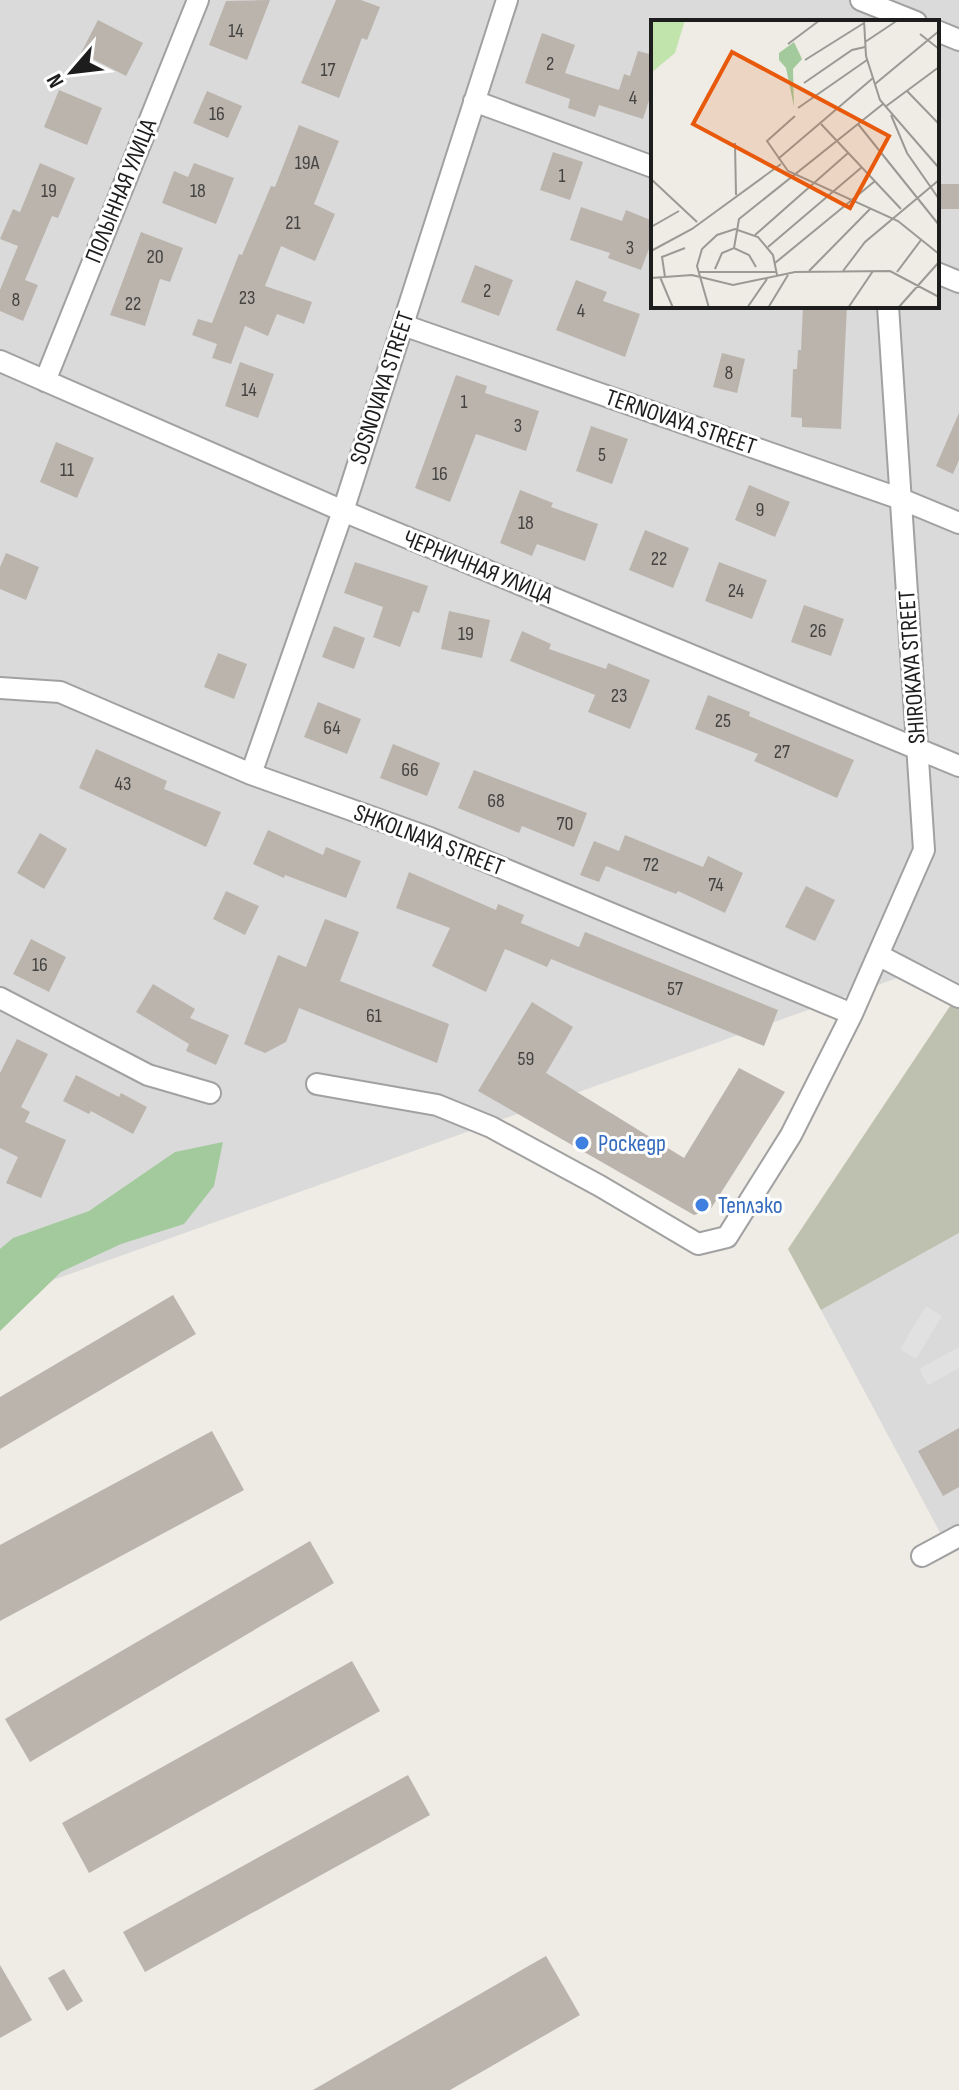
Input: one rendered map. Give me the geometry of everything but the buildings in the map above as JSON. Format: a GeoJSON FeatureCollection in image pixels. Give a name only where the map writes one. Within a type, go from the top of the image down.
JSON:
{"type":"FeatureCollection","features":[{"type":"Feature","properties":{"kind":"street","name":"ПОЛЫННАЯ УЛИЦА"},"geometry":{"type":"LineString","coordinates":[[45,381],[198,0]]}},
{"type":"Feature","properties":{"kind":"street","name":"SOSNOVAYA STREET"},"geometry":{"type":"LineString","coordinates":[[251,774],[343,511],[507,0]]}},
{"type":"Feature","properties":{"kind":"street"},"geometry":{"type":"LineString","coordinates":[[867,6],[910,20]]}},
{"type":"Feature","properties":{"kind":"street"},"geometry":{"type":"LineString","coordinates":[[939,32],[959,40]]}},
{"type":"Feature","properties":{"kind":"street"},"geometry":{"type":"LineString","coordinates":[[474,101],[651,166]]}},
{"type":"Feature","properties":{"kind":"street"},"geometry":{"type":"LineString","coordinates":[[939,274],[959,282]]}},
{"type":"Feature","properties":{"kind":"street","name":"SHIROKAYA STREET"},"geometry":{"type":"LineString","coordinates":[[317,1084],[437,1105],[491,1127],[698,1244],[727,1237],[791,1135],[852,1014],[924,850],[888,308]]}},
{"type":"Feature","properties":{"kind":"street","name":"TERNOVAYA STREET"},"geometry":{"type":"LineString","coordinates":[[403,325],[901,499],[959,523]]}},
{"type":"Feature","properties":{"kind":"street","name":"ЧЕРНИЧНАЯ УЛИЦА"},"geometry":{"type":"LineString","coordinates":[[0,361],[343,511],[959,766]]}},
{"type":"Feature","properties":{"kind":"street","name":"SHKOLNAYA STREET"},"geometry":{"type":"LineString","coordinates":[[0,688],[60,692],[251,774],[430,838],[852,1014]]}},
{"type":"Feature","properties":{"kind":"street"},"geometry":{"type":"LineString","coordinates":[[878,955],[959,997]]}},
{"type":"Feature","properties":{"kind":"street"},"geometry":{"type":"LineString","coordinates":[[0,998],[148,1075],[210,1093]]}},
{"type":"Feature","properties":{"kind":"street"},"geometry":{"type":"LineString","coordinates":[[922,1556],[959,1536]]}},
{"type":"Feature","properties":{"kind":"shaded area"},"geometry":{"type":"Polygon","coordinates":[[[0,0],[959,0],[959,983],[928,967],[0,1299],[0,0]]]}},
{"type":"Feature","properties":{"kind":"shaded area"},"geometry":{"type":"Polygon","coordinates":[[[952,1003],[959,1006],[959,1233],[821,1310],[788,1249],[952,1003]]]}},
{"type":"Feature","properties":{"kind":"shaded area"},"geometry":{"type":"Polygon","coordinates":[[[959,1233],[959,1531],[944,1540],[821,1310],[959,1233]]]}},
{"type":"Feature","properties":{"kind":"shaded area"},"geometry":{"type":"Polygon","coordinates":[[[926,1306],[942,1316],[916,1359],[900,1349],[926,1306]]]}},
{"type":"Feature","properties":{"kind":"shaded area"},"geometry":{"type":"Polygon","coordinates":[[[959,1347],[959,1368],[928,1385],[919,1369],[959,1347]]]}},
{"type":"Feature","properties":{"kind":"green space"},"geometry":{"type":"Polygon","coordinates":[[[223,1142],[214,1186],[184,1224],[121,1244],[61,1272],[0,1331],[0,1249],[13,1238],[89,1211],[175,1152],[223,1142]]]}},
{"type":"Feature","properties":{"kind":"place","name":"Роскедр"},"geometry":{"type":"Point","coordinates":[582,1143]}},
{"type":"Feature","properties":{"kind":"place","name":"Теплэко"},"geometry":{"type":"Point","coordinates":[702,1205]}}]}
